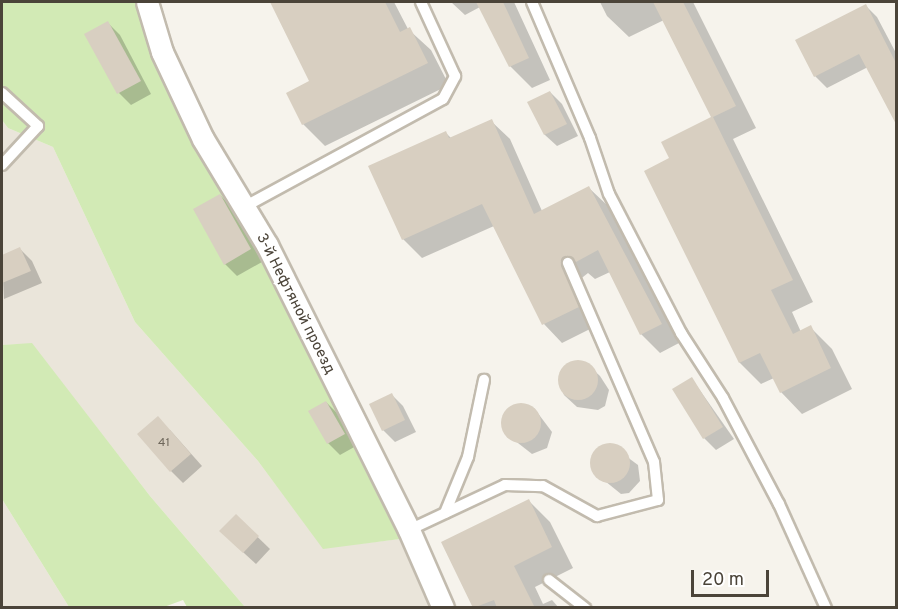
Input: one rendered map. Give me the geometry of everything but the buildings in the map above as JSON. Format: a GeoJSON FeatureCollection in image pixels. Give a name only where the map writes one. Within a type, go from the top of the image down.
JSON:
{"type":"FeatureCollection","features":[{"type":"Feature","properties":{"kind":"street","name":"3-й Нефтяной проезд"},"geometry":{"type":"LineString","coordinates":[[147,2],[162,52],[198,128],[244,207],[409,530],[443,608]]}},
{"type":"Feature","properties":{"kind":"lane"},"geometry":{"type":"LineString","coordinates":[[244,207],[443,99],[455,76],[421,2]]}},
{"type":"Feature","properties":{"kind":"lane"},"geometry":{"type":"LineString","coordinates":[[531,2],[590,138],[609,194],[681,333],[723,398],[779,504],[826,608]]}},
{"type":"Feature","properties":{"kind":"lane"},"geometry":{"type":"LineString","coordinates":[[2,93],[38,126],[2,165]]}},
{"type":"Feature","properties":{"kind":"lane"},"geometry":{"type":"LineString","coordinates":[[409,530],[505,485],[543,486],[597,516],[658,500],[654,462],[568,263]]}},
{"type":"Feature","properties":{"kind":"lane"},"geometry":{"type":"LineString","coordinates":[[445,513],[468,457],[484,381]]}},
{"type":"Feature","properties":{"kind":"lane"},"geometry":{"type":"LineString","coordinates":[[549,580],[585,608]]}},
{"type":"Feature","properties":{"kind":"shaded area"},"geometry":{"type":"Polygon","coordinates":[[[2,120],[8,128],[53,147],[135,322],[258,461],[323,548],[400,539],[431,607],[245,607],[150,496],[32,344],[2,345],[2,120]]]}},
{"type":"Feature","properties":{"kind":"shaded area"},"geometry":{"type":"Polygon","coordinates":[[[2,499],[69,607],[2,607],[2,499]]]}},
{"type":"Feature","properties":{"kind":"green space"},"geometry":{"type":"Polygon","coordinates":[[[2,2],[137,2],[154,61],[193,143],[260,252],[400,539],[323,549],[258,461],[135,322],[53,147],[8,128],[2,120],[2,2]]]}},
{"type":"Feature","properties":{"kind":"green space"},"geometry":{"type":"Polygon","coordinates":[[[32,343],[150,496],[245,607],[187,607],[183,600],[164,607],[69,607],[2,499],[2,345],[32,343]]]}}]}
